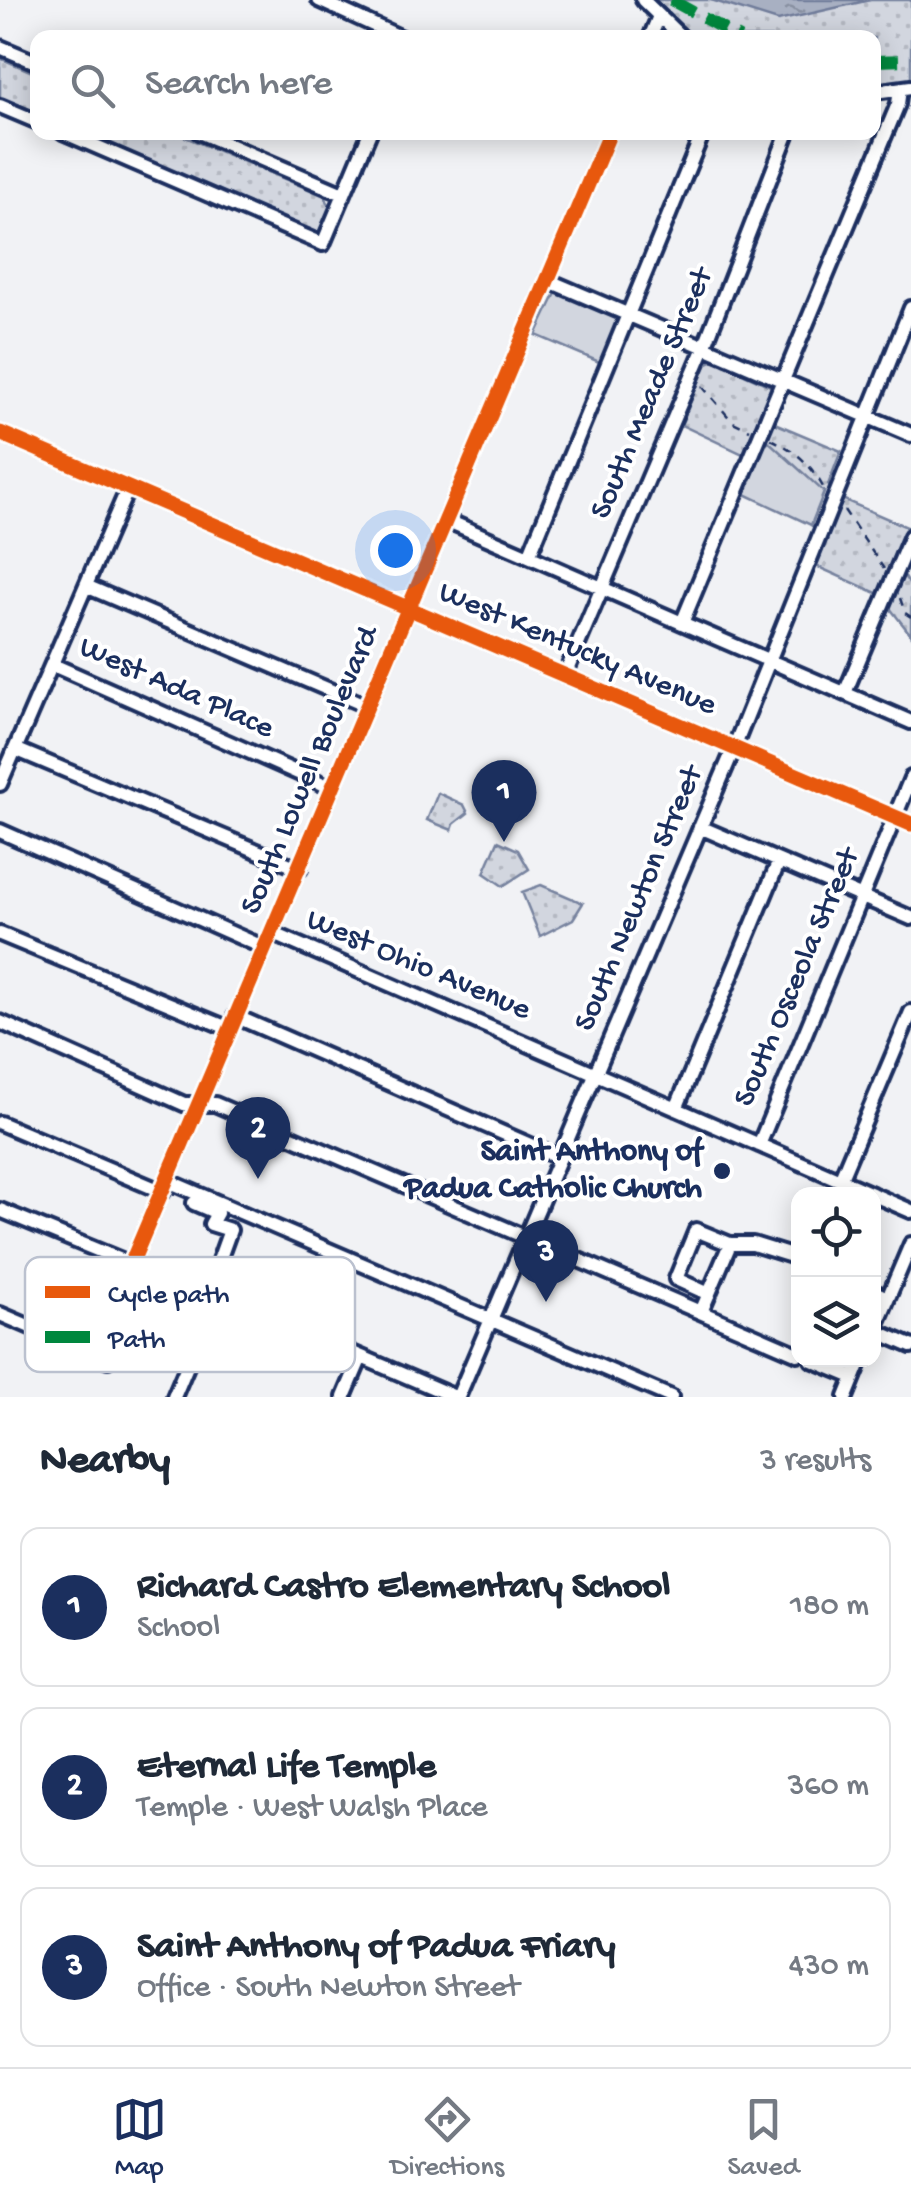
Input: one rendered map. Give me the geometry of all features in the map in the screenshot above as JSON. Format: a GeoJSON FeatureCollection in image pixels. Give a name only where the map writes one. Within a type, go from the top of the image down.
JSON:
{"type":"FeatureCollection","features":[{"type":"Feature","properties":{"kind":"street"},"geometry":{"type":"LineString","coordinates":[[319,0],[385,30]]}},
{"type":"Feature","properties":{"kind":"street"},"geometry":{"type":"LineString","coordinates":[[642,0],[674,30]]}},
{"type":"Feature","properties":{"kind":"street"},"geometry":{"type":"LineString","coordinates":[[653,30],[659,16]]}},
{"type":"Feature","properties":{"kind":"street"},"geometry":{"type":"LineString","coordinates":[[0,47],[30,60]]}},
{"type":"Feature","properties":{"kind":"street"},"geometry":{"type":"LineString","coordinates":[[682,623],[905,88]]}},
{"type":"Feature","properties":{"kind":"street"},"geometry":{"type":"LineString","coordinates":[[0,106],[30,119]]}},
{"type":"Feature","properties":{"kind":"street"},"geometry":{"type":"LineString","coordinates":[[82,140],[323,244],[367,140]]}},
{"type":"Feature","properties":{"kind":"street"},"geometry":{"type":"LineString","coordinates":[[218,140],[343,194]]}},
{"type":"Feature","properties":{"kind":"street","name":"South Lowell Boulevard"},"geometry":{"type":"LineString","coordinates":[[134,1257],[607,140]]}},
{"type":"Feature","properties":{"kind":"street"},"geometry":{"type":"LineString","coordinates":[[529,556],[700,140]]}},
{"type":"Feature","properties":{"kind":"street","name":"South Meade Street"},"geometry":{"type":"LineString","coordinates":[[565,675],[705,346],[785,140]]}},
{"type":"Feature","properties":{"kind":"street"},"geometry":{"type":"LineString","coordinates":[[547,280],[911,435]]}},
{"type":"Feature","properties":{"kind":"street","name":"South Newton Street"},"geometry":{"type":"LineString","coordinates":[[457,1397],[734,748],[911,308]]}},
{"type":"Feature","properties":{"kind":"street","name":"West Kentucky Avenue"},"geometry":{"type":"LineString","coordinates":[[0,433],[911,824]]}},
{"type":"Feature","properties":{"kind":"street"},"geometry":{"type":"LineString","coordinates":[[0,784],[128,488]]}},
{"type":"Feature","properties":{"kind":"street"},"geometry":{"type":"LineString","coordinates":[[446,520],[911,722]]}},
{"type":"Feature","properties":{"kind":"street"},"geometry":{"type":"LineString","coordinates":[[845,693],[911,536]]}},
{"type":"Feature","properties":{"kind":"street"},"geometry":{"type":"LineString","coordinates":[[86,586],[367,706]]}},
{"type":"Feature","properties":{"kind":"street","name":"West Ada Place"},"geometry":{"type":"LineString","coordinates":[[52,665],[332,788]]}},
{"type":"Feature","properties":{"kind":"street"},"geometry":{"type":"LineString","coordinates":[[16,749],[300,869]]}},
{"type":"Feature","properties":{"kind":"street","name":"South Osceola Street"},"geometry":{"type":"LineString","coordinates":[[758,1145],[911,778]]}},
{"type":"Feature","properties":{"kind":"street"},"geometry":{"type":"LineString","coordinates":[[700,827],[911,918]]}},
{"type":"Feature","properties":{"kind":"street","name":"West Ohio Avenue"},"geometry":{"type":"LineString","coordinates":[[0,830],[265,948]]}},
{"type":"Feature","properties":{"kind":"street"},"geometry":{"type":"LineString","coordinates":[[676,1109],[779,861]]}},
{"type":"Feature","properties":{"kind":"street","name":"West Ohio Avenue"},"geometry":{"type":"LineString","coordinates":[[272,933],[855,1187]]}},
{"type":"Feature","properties":{"kind":"street"},"geometry":{"type":"LineString","coordinates":[[0,934],[233,1023],[560,1158]]}},
{"type":"Feature","properties":{"kind":"street"},"geometry":{"type":"LineString","coordinates":[[840,1180],[911,1012]]}},
{"type":"Feature","properties":{"kind":"street"},"geometry":{"type":"LineString","coordinates":[[0,1022],[184,1104],[215,1104],[791,1351]]}},
{"type":"Feature","properties":{"kind":"street"},"geometry":{"type":"LineString","coordinates":[[0,1123],[335,1257]]}},
{"type":"Feature","properties":{"kind":"street","name":"West Ohio Avenue"},"geometry":{"type":"LineString","coordinates":[[881,1198],[911,1211]]}},
{"type":"Feature","properties":{"kind":"street"},"geometry":{"type":"LineString","coordinates":[[194,1202],[217,1213],[211,1224],[230,1230],[222,1257]]}},
{"type":"Feature","properties":{"kind":"street"},"geometry":{"type":"LineString","coordinates":[[0,1210],[114,1257]]}},
{"type":"Feature","properties":{"kind":"street"},"geometry":{"type":"LineString","coordinates":[[708,1294],[676,1279],[696,1230],[730,1244],[753,1244],[791,1256]]}},
{"type":"Feature","properties":{"kind":"street"},"geometry":{"type":"LineString","coordinates":[[701,1312],[730,1244]]}},
{"type":"Feature","properties":{"kind":"street"},"geometry":{"type":"LineString","coordinates":[[881,1314],[911,1244]]}},
{"type":"Feature","properties":{"kind":"street"},"geometry":{"type":"LineString","coordinates":[[355,1265],[671,1397]]}},
{"type":"Feature","properties":{"kind":"street"},"geometry":{"type":"LineString","coordinates":[[881,1295],[888,1298]]}},
{"type":"Feature","properties":{"kind":"street"},"geometry":{"type":"LineString","coordinates":[[0,1314],[25,1325]]}},
{"type":"Feature","properties":{"kind":"street"},"geometry":{"type":"LineString","coordinates":[[881,1333],[911,1346]]}},
{"type":"Feature","properties":{"kind":"street"},"geometry":{"type":"LineString","coordinates":[[355,1355],[457,1397]]}},
{"type":"Feature","properties":{"kind":"street"},"geometry":{"type":"LineString","coordinates":[[355,1370],[360,1357]]}},
{"type":"Feature","properties":{"kind":"street"},"geometry":{"type":"LineString","coordinates":[[828,1367],[854,1378]]}},
{"type":"Feature","properties":{"kind":"street"},"geometry":{"type":"LineString","coordinates":[[847,1397],[858,1367]]}},
{"type":"Feature","properties":{"kind":"street"},"geometry":{"type":"LineString","coordinates":[[174,1397],[183,1372]]}},
{"type":"Feature","properties":{"kind":"street"},"geometry":{"type":"LineString","coordinates":[[344,1397],[354,1372]]}},
{"type":"Feature","properties":{"kind":"path"},"geometry":{"type":"LineString","coordinates":[[690,380],[707,389],[732,422],[793,450],[814,470],[832,504],[846,512],[892,580],[905,613],[911,617]]}},
{"type":"Feature","properties":{"kind":"shaded area"},"geometry":{"type":"Polygon","coordinates":[[[653,0],[911,0],[911,80],[881,82],[881,30],[686,30],[653,0]]]}},
{"type":"Feature","properties":{"kind":"shaded area"},"geometry":{"type":"Polygon","coordinates":[[[0,58],[30,71],[30,118],[0,105],[0,58]]]}},
{"type":"Feature","properties":{"kind":"shaded area"},"geometry":{"type":"Polygon","coordinates":[[[82,140],[193,140],[325,196],[330,207],[317,236],[82,140]]]}},
{"type":"Feature","properties":{"kind":"shaded area"},"geometry":{"type":"Polygon","coordinates":[[[557,291],[618,316],[620,321],[604,364],[536,335],[557,291]]]}},
{"type":"Feature","properties":{"kind":"shaded area"},"geometry":{"type":"Polygon","coordinates":[[[714,360],[777,389],[765,419],[841,451],[828,485],[842,499],[909,528],[895,561],[911,587],[911,635],[879,594],[816,566],[827,538],[811,525],[824,492],[681,425],[707,363],[714,360]]]}},
{"type":"Feature","properties":{"kind":"shaded area"},"geometry":{"type":"Polygon","coordinates":[[[765,438],[824,492],[811,525],[743,493],[765,438]]]}},
{"type":"Feature","properties":{"kind":"shaded area"},"geometry":{"type":"Polygon","coordinates":[[[438,793],[464,805],[468,813],[452,830],[427,820],[438,793]]]}},
{"type":"Feature","properties":{"kind":"shaded area"},"geometry":{"type":"Polygon","coordinates":[[[498,841],[518,850],[529,869],[503,886],[484,873],[498,841]]]}},
{"type":"Feature","properties":{"kind":"shaded area"},"geometry":{"type":"Polygon","coordinates":[[[541,885],[583,903],[573,919],[540,936],[522,892],[541,885]]]}},
{"type":"Feature","properties":{"kind":"water"},"geometry":{"type":"Polygon","coordinates":[[[711,0],[870,0],[778,21],[711,0]]]}},
{"type":"Feature","properties":{"kind":"marked path"},"geometry":{"type":"LineString","coordinates":[[671,0],[725,30]]}},
{"type":"Feature","properties":{"kind":"marked path"},"geometry":{"type":"LineString","coordinates":[[881,61],[911,60]]}},
{"type":"Feature","properties":{"kind":"cycle path"},"geometry":{"type":"LineString","coordinates":[[134,1257],[607,140]]}},
{"type":"Feature","properties":{"kind":"cycle path"},"geometry":{"type":"LineString","coordinates":[[0,433],[911,824]]}},
{"type":"Feature","properties":{"kind":"place","name":"Richard Castro Elementary School"},"geometry":{"type":"Point","coordinates":[504,842]}},
{"type":"Feature","properties":{"kind":"place","name":"Saint Anthony of Padua Catholic Church"},"geometry":{"type":"Point","coordinates":[722,1171]}},
{"type":"Feature","properties":{"kind":"place","name":"Eternal Life Temple"},"geometry":{"type":"Point","coordinates":[258,1179]}},
{"type":"Feature","properties":{"kind":"place","name":"Saint Anthony of Padua Friary"},"geometry":{"type":"Point","coordinates":[546,1302]}}]}
